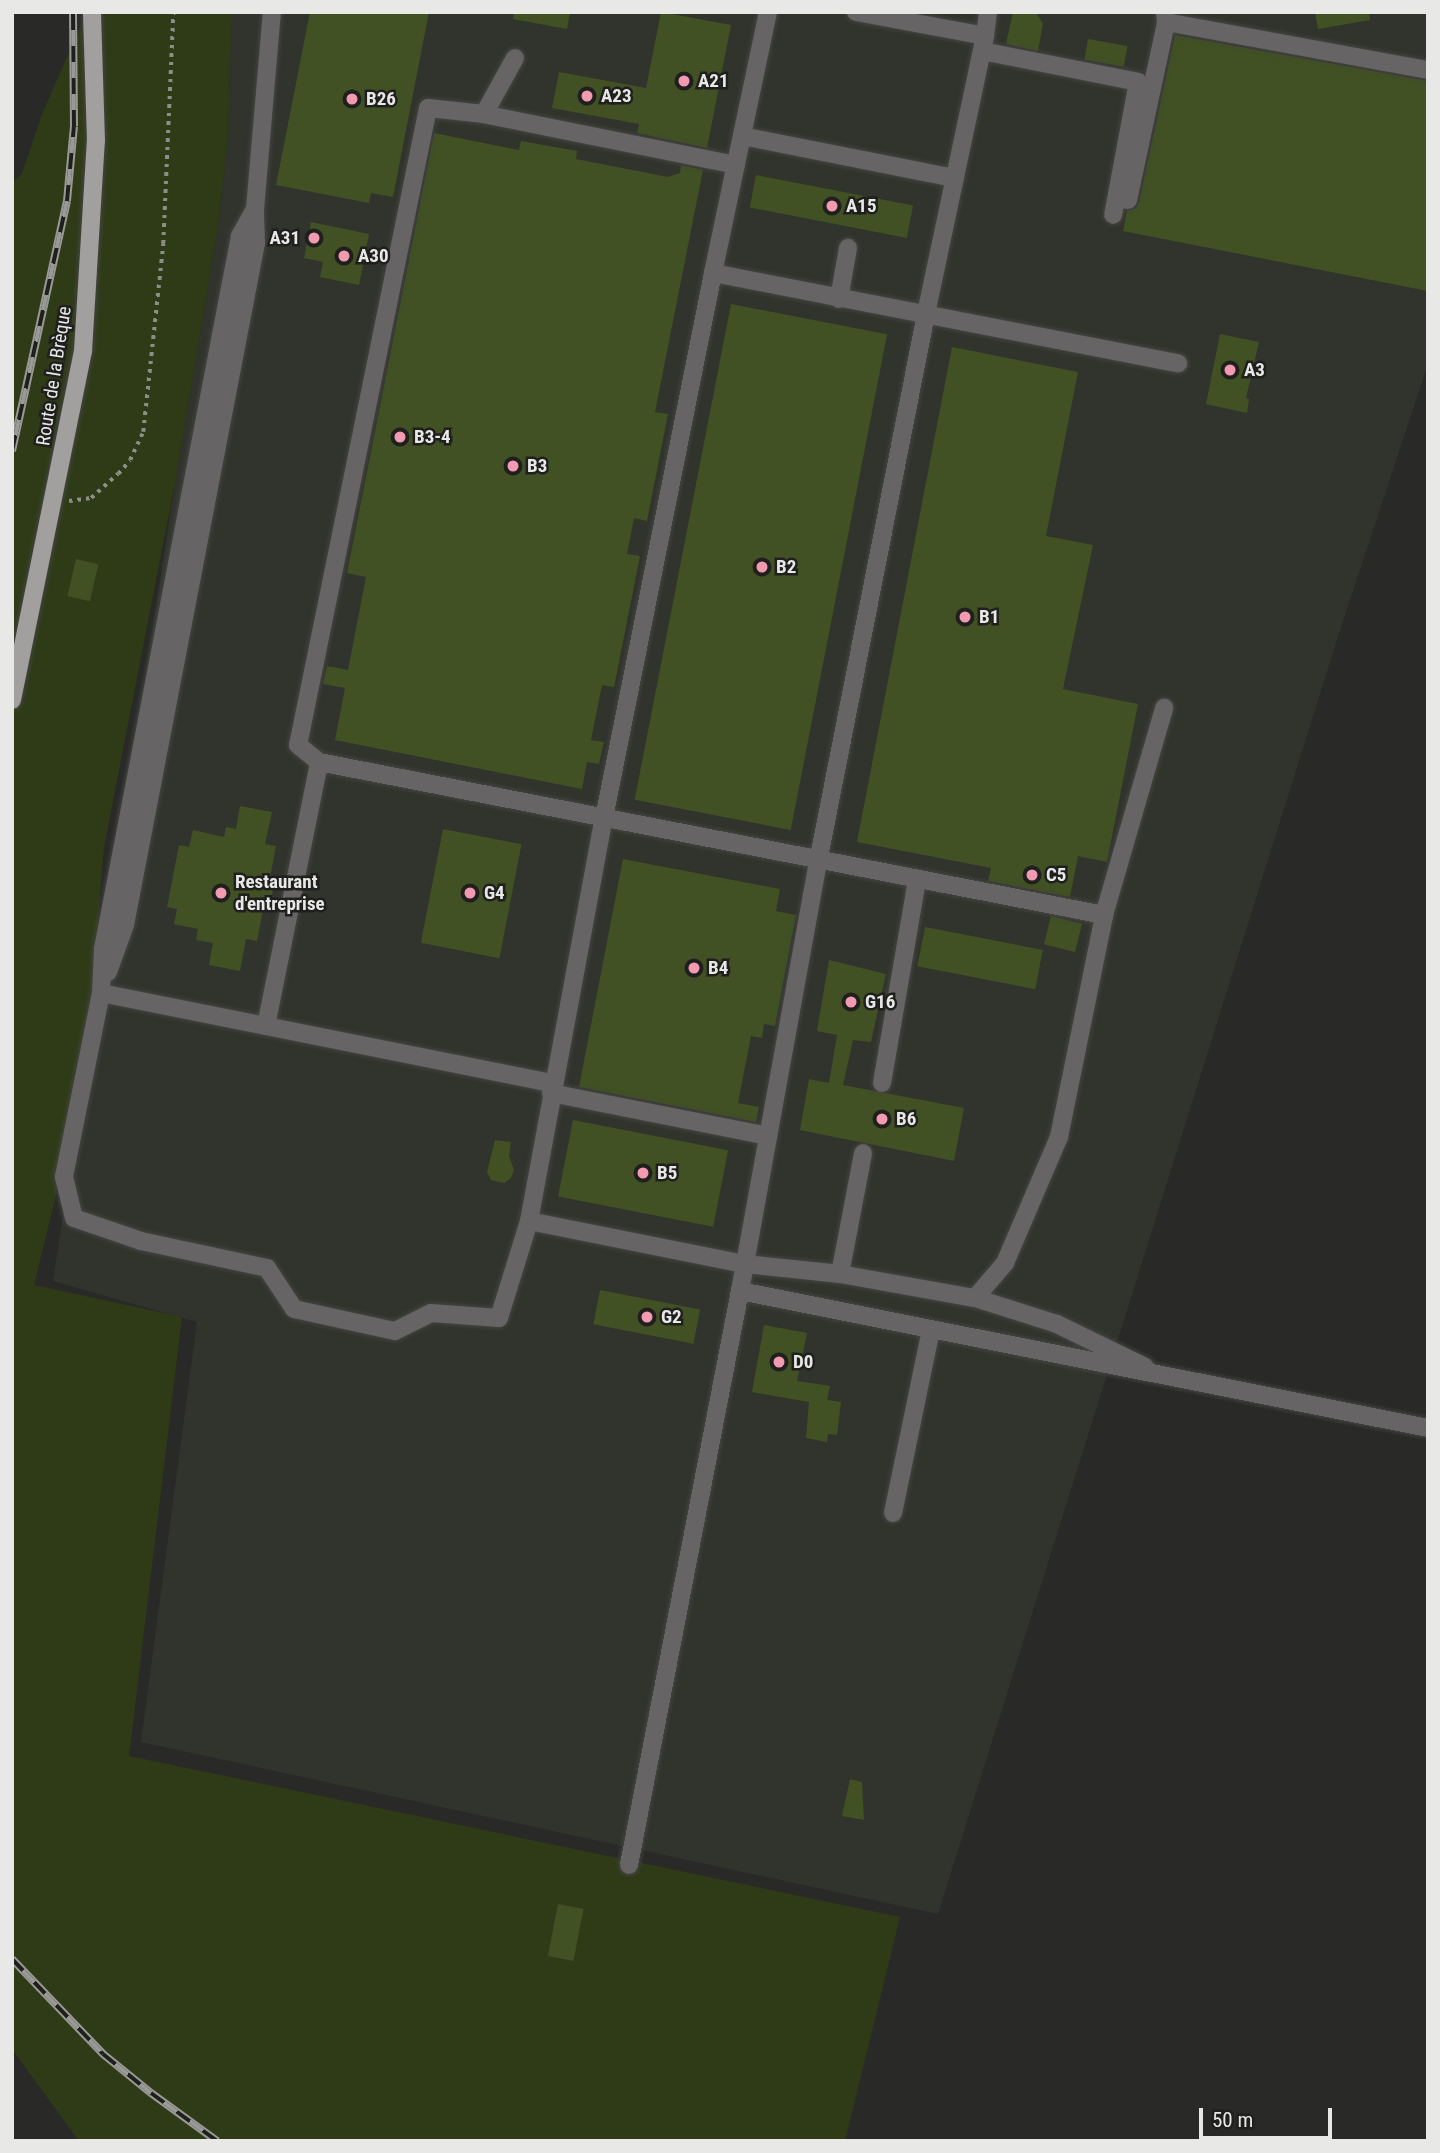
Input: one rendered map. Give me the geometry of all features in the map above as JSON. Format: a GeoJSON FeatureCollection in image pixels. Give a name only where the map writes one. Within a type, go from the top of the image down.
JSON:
{"type":"FeatureCollection","features":[{"type":"Feature","properties":{"kind":"main road","name":"Route de la Brèque"},"geometry":{"type":"LineString","coordinates":[[12,700],[83,351],[96,141],[92,12]]}},
{"type":"Feature","properties":{"kind":"street"},"geometry":{"type":"LineString","coordinates":[[272,12],[255,209],[256,243],[125,925],[101,993],[64,1177],[74,1218],[141,1241],[267,1268],[295,1309],[395,1331],[431,1313],[499,1318],[529,1221],[604,818],[768,12]]}},
{"type":"Feature","properties":{"kind":"street"},"geometry":{"type":"LineString","coordinates":[[856,12],[1138,82],[1113,215]]}},
{"type":"Feature","properties":{"kind":"street"},"geometry":{"type":"LineString","coordinates":[[629,1865],[740,1291],[818,862],[926,314],[984,43],[988,12]]}},
{"type":"Feature","properties":{"kind":"street"},"geometry":{"type":"LineString","coordinates":[[1128,200],[1166,17],[1428,70]]}},
{"type":"Feature","properties":{"kind":"street"},"geometry":{"type":"LineString","coordinates":[[484,114],[515,58]]}},
{"type":"Feature","properties":{"kind":"street"},"geometry":{"type":"LineString","coordinates":[[736,165],[484,114],[428,108],[299,745],[319,762],[818,862],[1104,915]]}},
{"type":"Feature","properties":{"kind":"street"},"geometry":{"type":"LineString","coordinates":[[742,136],[955,178]]}},
{"type":"Feature","properties":{"kind":"street"},"geometry":{"type":"LineString","coordinates":[[839,299],[848,248]]}},
{"type":"Feature","properties":{"kind":"street"},"geometry":{"type":"LineString","coordinates":[[713,273],[1178,363]]}},
{"type":"Feature","properties":{"kind":"street"},"geometry":{"type":"LineString","coordinates":[[975,1298],[1005,1263],[1059,1137],[1104,915],[1164,708]]}},
{"type":"Feature","properties":{"kind":"street"},"geometry":{"type":"LineString","coordinates":[[266,1026],[319,762]]}},
{"type":"Feature","properties":{"kind":"street"},"geometry":{"type":"LineString","coordinates":[[882,1083],[916,880]]}},
{"type":"Feature","properties":{"kind":"street"},"geometry":{"type":"LineString","coordinates":[[101,993],[266,1026],[768,1136]]}},
{"type":"Feature","properties":{"kind":"street"},"geometry":{"type":"LineString","coordinates":[[840,1274],[863,1153]]}},
{"type":"Feature","properties":{"kind":"street"},"geometry":{"type":"LineString","coordinates":[[529,1221],[745,1264],[840,1274],[975,1298],[1057,1324],[1164,1377]]}},
{"type":"Feature","properties":{"kind":"street"},"geometry":{"type":"LineString","coordinates":[[740,1291],[1428,1428]]}},
{"type":"Feature","properties":{"kind":"street"},"geometry":{"type":"LineString","coordinates":[[893,1513],[930,1330]]}},
{"type":"Feature","properties":{"kind":"path"},"geometry":{"type":"LineString","coordinates":[[68,488],[66,502],[91,498],[130,460],[143,432],[163,244],[173,12]]}},
{"type":"Feature","properties":{"kind":"shaded area"},"geometry":{"type":"Polygon","coordinates":[[[231,12],[1428,12],[1428,364],[1340,630],[938,1914],[141,1742],[197,1322],[53,1281],[174,488],[217,233],[228,140],[231,12]]]}},
{"type":"Feature","properties":{"kind":"green space"},"geometry":{"type":"Polygon","coordinates":[[[87,12],[231,12],[228,140],[217,233],[174,488],[104,847],[86,1072],[34,1285],[182,1317],[129,1756],[900,1917],[845,2141],[79,2141],[12,2049],[12,182],[22,174],[42,114],[87,12]]]}},
{"type":"Feature","properties":{"kind":"building","name":"B26"},"geometry":{"type":"Polygon","coordinates":[[[310,12],[429,12],[393,197],[371,193],[369,203],[276,185],[310,12]]]}},
{"type":"Feature","properties":{"kind":"building"},"geometry":{"type":"Polygon","coordinates":[[[514,12],[570,12],[567,29],[513,19],[514,12]]]}},
{"type":"Feature","properties":{"kind":"building","name":"A21"},"geometry":{"type":"Polygon","coordinates":[[[661,12],[731,25],[707,148],[637,133],[639,124],[552,108],[559,72],[646,88],[661,12]]]}},
{"type":"Feature","properties":{"kind":"building"},"geometry":{"type":"Polygon","coordinates":[[[1013,12],[1036,12],[1043,24],[1038,51],[1006,44],[1013,12]]]}},
{"type":"Feature","properties":{"kind":"building"},"geometry":{"type":"Polygon","coordinates":[[[1315,12],[1369,12],[1370,20],[1318,29],[1315,12]]]}},
{"type":"Feature","properties":{"kind":"building"},"geometry":{"type":"Polygon","coordinates":[[[1175,35],[1428,81],[1428,291],[1123,231],[1127,211],[1136,208],[1139,202],[1175,35]]]}},
{"type":"Feature","properties":{"kind":"building"},"geometry":{"type":"Polygon","coordinates":[[[1088,39],[1127,46],[1124,67],[1084,60],[1088,39]]]}},
{"type":"Feature","properties":{"kind":"building","name":"B3"},"geometry":{"type":"Polygon","coordinates":[[[434,133],[519,150],[521,141],[577,151],[576,159],[668,177],[680,173],[681,165],[703,170],[655,412],[668,414],[647,521],[634,518],[627,554],[640,556],[614,687],[602,685],[591,740],[604,742],[599,764],[587,762],[582,789],[335,740],[345,688],[323,684],[327,666],[348,670],[366,577],[347,573],[434,133]]]}},
{"type":"Feature","properties":{"kind":"building","name":"A15"},"geometry":{"type":"Polygon","coordinates":[[[756,175],[913,206],[907,238],[750,207],[756,175]]]}},
{"type":"Feature","properties":{"kind":"building","name":"A30"},"geometry":{"type":"Polygon","coordinates":[[[311,222],[369,234],[359,285],[320,277],[323,262],[304,258],[311,222]]]}},
{"type":"Feature","properties":{"kind":"building","name":"B2"},"geometry":{"type":"Polygon","coordinates":[[[731,304],[887,334],[791,830],[635,800],[731,304]]]}},
{"type":"Feature","properties":{"kind":"building","name":"A3"},"geometry":{"type":"Polygon","coordinates":[[[1220,334],[1259,342],[1246,398],[1249,399],[1247,413],[1206,404],[1220,334]]]}},
{"type":"Feature","properties":{"kind":"building","name":"B1"},"geometry":{"type":"Polygon","coordinates":[[[952,347],[1078,372],[1046,536],[1093,545],[1063,689],[1138,704],[1107,862],[1078,856],[1070,897],[988,881],[991,868],[857,842],[952,347]]]}},
{"type":"Feature","properties":{"kind":"building"},"geometry":{"type":"Polygon","coordinates":[[[76,559],[98,564],[90,601],[67,596],[76,559]]]}},
{"type":"Feature","properties":{"kind":"building","name":"Restaurant d'entreprise"},"geometry":{"type":"Polygon","coordinates":[[[240,806],[272,812],[265,844],[276,846],[270,878],[275,879],[269,911],[263,910],[257,941],[246,939],[240,971],[209,965],[213,943],[196,940],[198,929],[174,924],[177,909],[167,907],[179,845],[189,847],[193,830],[224,837],[226,827],[236,829],[240,806]]]}},
{"type":"Feature","properties":{"kind":"building","name":"G4"},"geometry":{"type":"Polygon","coordinates":[[[443,829],[522,844],[499,958],[421,943],[443,829]]]}},
{"type":"Feature","properties":{"kind":"building","name":"B4"},"geometry":{"type":"Polygon","coordinates":[[[623,859],[780,889],[776,911],[796,915],[775,1026],[764,1024],[762,1038],[751,1036],[738,1103],[759,1107],[756,1122],[579,1087],[623,859]]]}},
{"type":"Feature","properties":{"kind":"building"},"geometry":{"type":"Polygon","coordinates":[[[1051,916],[1082,924],[1075,952],[1044,944],[1051,916]]]}},
{"type":"Feature","properties":{"kind":"building"},"geometry":{"type":"Polygon","coordinates":[[[925,927],[1043,950],[1035,989],[917,966],[925,927]]]}},
{"type":"Feature","properties":{"kind":"building","name":"B6"},"geometry":{"type":"Polygon","coordinates":[[[829,960],[886,974],[871,1042],[853,1040],[843,1085],[964,1108],[954,1161],[800,1130],[809,1079],[829,1083],[837,1035],[817,1031],[829,960]]]}},
{"type":"Feature","properties":{"kind":"building","name":"B5"},"geometry":{"type":"Polygon","coordinates":[[[573,1120],[728,1150],[713,1227],[558,1197],[573,1120]]]}},
{"type":"Feature","properties":{"kind":"building"},"geometry":{"type":"Polygon","coordinates":[[[495,1140],[511,1142],[509,1156],[514,1170],[511,1178],[504,1183],[491,1180],[487,1172],[495,1140]]]}},
{"type":"Feature","properties":{"kind":"building","name":"G2"},"geometry":{"type":"Polygon","coordinates":[[[600,1290],[700,1309],[693,1344],[593,1324],[600,1290]]]}},
{"type":"Feature","properties":{"kind":"building","name":"D0"},"geometry":{"type":"Polygon","coordinates":[[[764,1325],[807,1333],[797,1381],[830,1386],[827,1400],[841,1402],[837,1435],[828,1434],[827,1442],[806,1438],[809,1402],[752,1392],[764,1325]]]}},
{"type":"Feature","properties":{"kind":"building"},"geometry":{"type":"Polygon","coordinates":[[[850,1779],[862,1782],[864,1820],[842,1816],[850,1779]]]}},
{"type":"Feature","properties":{"kind":"building"},"geometry":{"type":"Polygon","coordinates":[[[558,1904],[584,1909],[573,1961],[548,1956],[558,1904]]]}},
{"type":"Feature","properties":{"kind":"railway"},"geometry":{"type":"LineString","coordinates":[[12,451],[67,201],[74,126],[73,12]]}},
{"type":"Feature","properties":{"kind":"railway"},"geometry":{"type":"LineString","coordinates":[[12,1959],[103,2054],[217,2141]]}},
{"type":"Feature","properties":{"kind":"place","name":"A21"},"geometry":{"type":"Point","coordinates":[684,81]}},
{"type":"Feature","properties":{"kind":"place","name":"A23"},"geometry":{"type":"Point","coordinates":[587,96]}},
{"type":"Feature","properties":{"kind":"place","name":"B26"},"geometry":{"type":"Point","coordinates":[352,99]}},
{"type":"Feature","properties":{"kind":"place","name":"A15"},"geometry":{"type":"Point","coordinates":[832,206]}},
{"type":"Feature","properties":{"kind":"place","name":"A31"},"geometry":{"type":"Point","coordinates":[314,238]}},
{"type":"Feature","properties":{"kind":"place","name":"A30"},"geometry":{"type":"Point","coordinates":[344,256]}},
{"type":"Feature","properties":{"kind":"place","name":"A3"},"geometry":{"type":"Point","coordinates":[1230,370]}},
{"type":"Feature","properties":{"kind":"place","name":"B3-4"},"geometry":{"type":"Point","coordinates":[400,437]}},
{"type":"Feature","properties":{"kind":"place","name":"B3"},"geometry":{"type":"Point","coordinates":[513,466]}},
{"type":"Feature","properties":{"kind":"place","name":"B2"},"geometry":{"type":"Point","coordinates":[762,567]}},
{"type":"Feature","properties":{"kind":"place","name":"B1"},"geometry":{"type":"Point","coordinates":[965,617]}},
{"type":"Feature","properties":{"kind":"place","name":"C5"},"geometry":{"type":"Point","coordinates":[1032,875]}},
{"type":"Feature","properties":{"kind":"place","name":"Restaurant d'entreprise"},"geometry":{"type":"Point","coordinates":[221,893]}},
{"type":"Feature","properties":{"kind":"place","name":"G4"},"geometry":{"type":"Point","coordinates":[470,893]}},
{"type":"Feature","properties":{"kind":"place","name":"B4"},"geometry":{"type":"Point","coordinates":[694,968]}},
{"type":"Feature","properties":{"kind":"place","name":"G16"},"geometry":{"type":"Point","coordinates":[851,1002]}},
{"type":"Feature","properties":{"kind":"place","name":"B6"},"geometry":{"type":"Point","coordinates":[882,1119]}},
{"type":"Feature","properties":{"kind":"place","name":"B5"},"geometry":{"type":"Point","coordinates":[643,1173]}},
{"type":"Feature","properties":{"kind":"place","name":"G2"},"geometry":{"type":"Point","coordinates":[647,1317]}},
{"type":"Feature","properties":{"kind":"place","name":"D0"},"geometry":{"type":"Point","coordinates":[779,1362]}}]}
